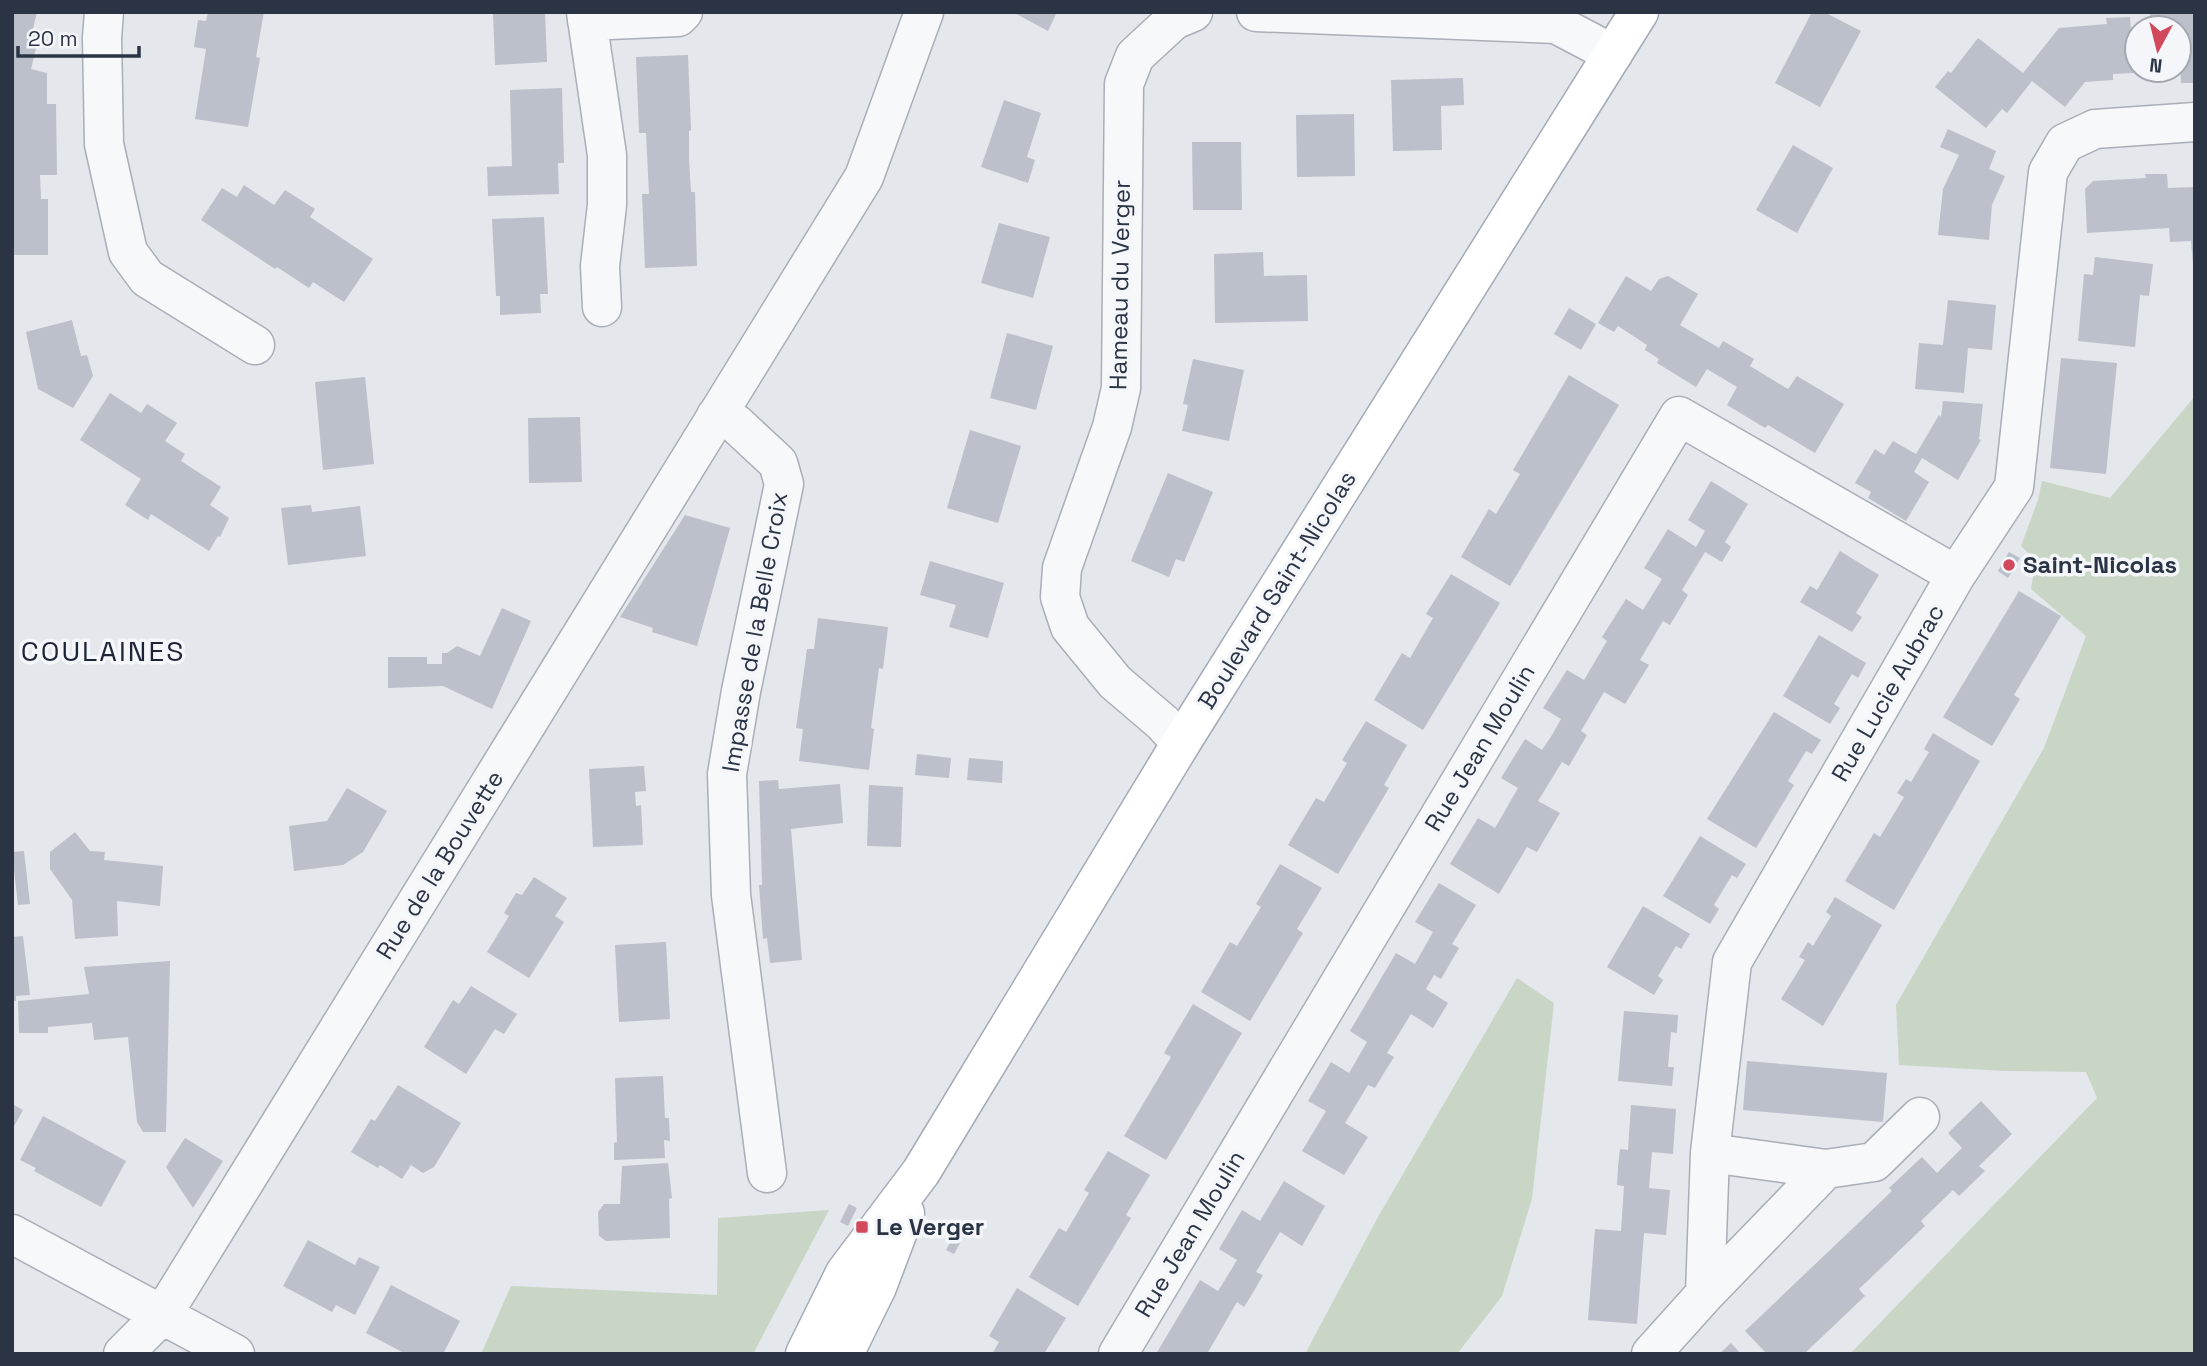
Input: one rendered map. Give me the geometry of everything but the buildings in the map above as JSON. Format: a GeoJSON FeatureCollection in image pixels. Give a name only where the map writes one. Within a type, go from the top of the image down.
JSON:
{"type":"FeatureCollection","features":[{"type":"Feature","properties":{"kind":"main road","name":"Boulevard Saint-Nicolas"},"geometry":{"type":"LineString","coordinates":[[805,1354],[845,1273],[921,1172],[1181,743],[1639,12]]}},
{"type":"Feature","properties":{"kind":"main road","name":"Boulevard Saint-Nicolas"},"geometry":{"type":"LineString","coordinates":[[844,1354],[877,1286],[921,1172]]}},
{"type":"Feature","properties":{"kind":"street"},"geometry":{"type":"LineString","coordinates":[[104,12],[104,144],[128,252],[147,278],[255,345]]}},
{"type":"Feature","properties":{"kind":"street"},"geometry":{"type":"LineString","coordinates":[[602,307],[600,266],[607,205],[607,155],[586,17],[678,17],[683,12]]}},
{"type":"Feature","properties":{"kind":"street","name":"Rue de la Bouvette"},"geometry":{"type":"LineString","coordinates":[[123,1354],[163,1314],[864,177],[924,12]]}},
{"type":"Feature","properties":{"kind":"street","name":"Hameau du Verger"},"geometry":{"type":"LineString","coordinates":[[1181,743],[1115,682],[1070,627],[1060,597],[1062,568],[1112,427],[1121,388],[1124,84],[1135,56],[1174,20],[1193,12]]}},
{"type":"Feature","properties":{"kind":"street"},"geometry":{"type":"LineString","coordinates":[[1256,12],[1556,24],[1613,54]]}},
{"type":"Feature","properties":{"kind":"street","name":"Rue Lucie Aubrac"},"geometry":{"type":"LineString","coordinates":[[1705,1294],[1710,1153],[1732,962],[1956,575],[2014,487],[2048,172],[2065,143],[2095,130],[2195,122]]}},
{"type":"Feature","properties":{"kind":"street","name":"Impasse de la Belle Croix"},"geometry":{"type":"LineString","coordinates":[[716,416],[735,424],[778,463],[783,484],[727,774],[731,895],[767,1173]]}},
{"type":"Feature","properties":{"kind":"street","name":"Rue Jean Moulin"},"geometry":{"type":"LineString","coordinates":[[1118,1354],[1679,416],[1956,575]]}},
{"type":"Feature","properties":{"kind":"street"},"geometry":{"type":"LineString","coordinates":[[1710,1153],[1826,1169],[1874,1162],[1920,1116]]}},
{"type":"Feature","properties":{"kind":"street"},"geometry":{"type":"LineString","coordinates":[[1651,1354],[1826,1169]]}},
{"type":"Feature","properties":{"kind":"street"},"geometry":{"type":"LineString","coordinates":[[12,1234],[235,1354]]}},
{"type":"Feature","properties":{"kind":"green space"},"geometry":{"type":"Polygon","coordinates":[[[2195,396],[2195,1354],[1850,1354],[2097,1098],[2086,1072],[1899,1065],[1896,1005],[2044,748],[2086,636],[2031,589],[2036,560],[2021,546],[2042,481],[2110,498],[2195,396]]]}},
{"type":"Feature","properties":{"kind":"green space"},"geometry":{"type":"Polygon","coordinates":[[[1517,978],[1554,1003],[1532,1199],[1502,1296],[1457,1354],[1305,1354],[1378,1217],[1517,978]]]}},
{"type":"Feature","properties":{"kind":"green space"},"geometry":{"type":"Polygon","coordinates":[[[829,1210],[753,1354],[481,1354],[511,1286],[717,1295],[718,1218],[829,1210]]]}},
{"type":"Feature","properties":{"kind":"place","name":"Saint-Nicolas"},"geometry":{"type":"Point","coordinates":[2009,565]}},
{"type":"Feature","properties":{"kind":"place","name":"Le Verger"},"geometry":{"type":"Point","coordinates":[862,1227]}},
{"type":"Feature","properties":{"kind":"district","name":"COULAINES"},"geometry":{"type":"Point","coordinates":[103,651]}}]}
